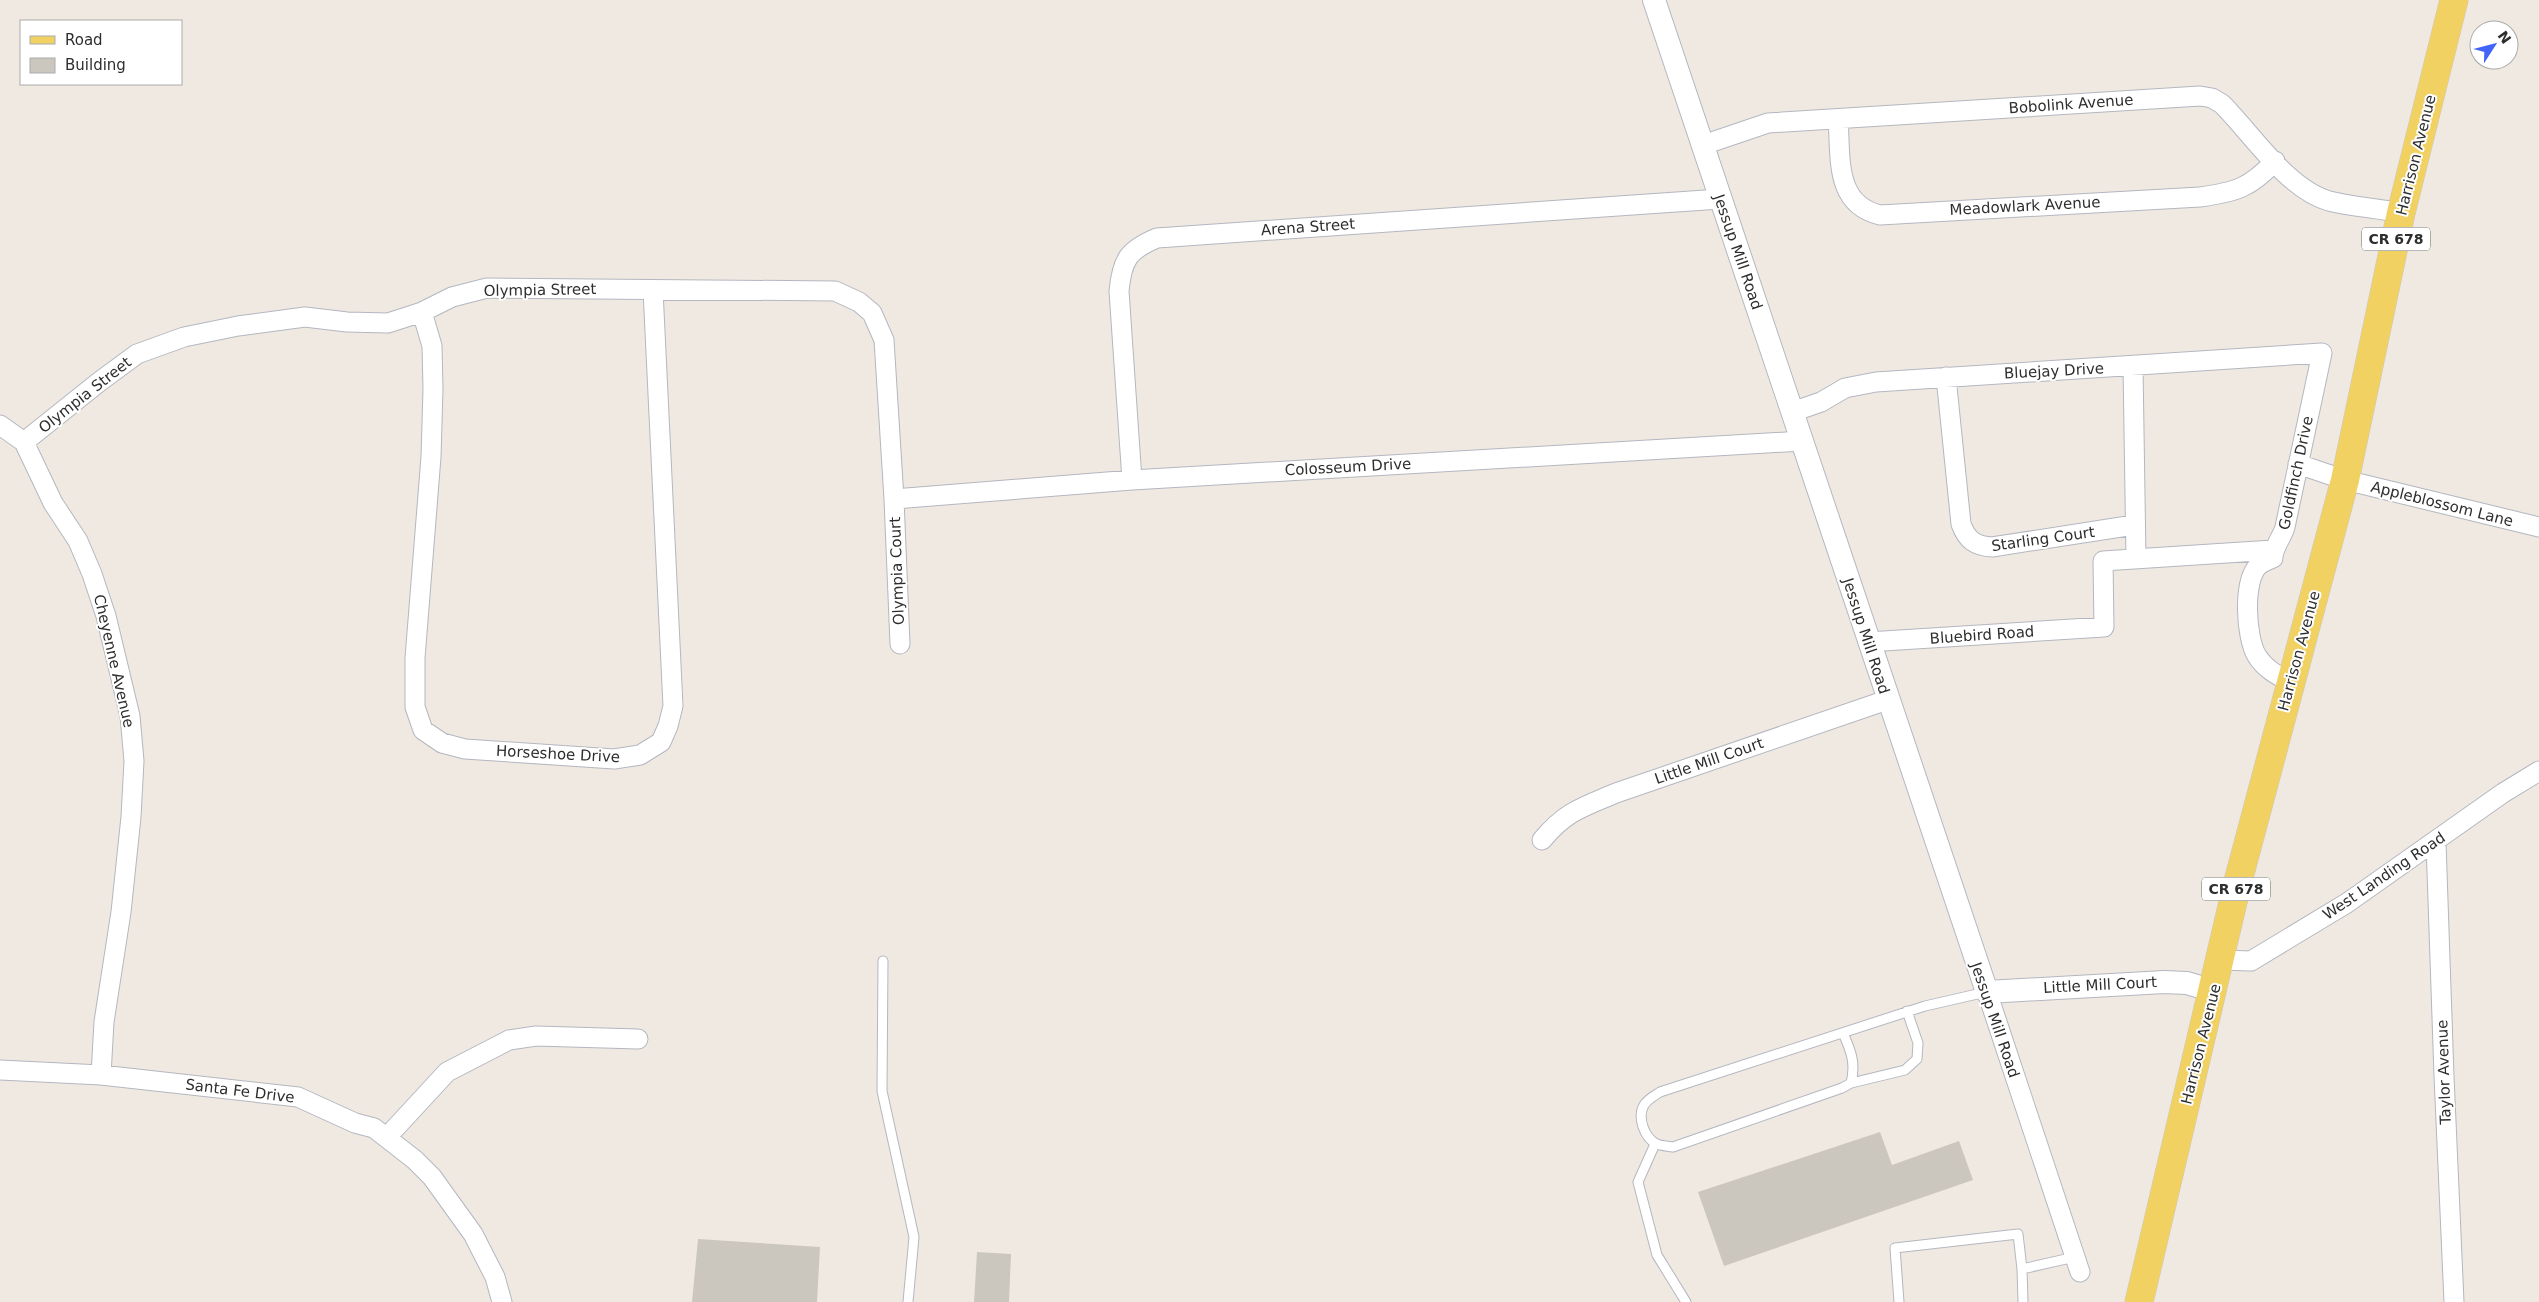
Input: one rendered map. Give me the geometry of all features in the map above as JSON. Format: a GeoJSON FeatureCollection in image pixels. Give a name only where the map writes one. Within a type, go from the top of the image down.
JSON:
{"type":"FeatureCollection","features":[{"type":"Feature","properties":{"kind":"main road","name":"Harrison Avenue"},"geometry":{"type":"LineString","coordinates":[[2139,1302],[2221,960],[2237,885],[2345,480],[2401,213],[2454,0]]}},
{"type":"Feature","properties":{"kind":"street","name":"Jessup Mill Road"},"geometry":{"type":"LineString","coordinates":[[1654,0],[2077,1264]]}},
{"type":"Feature","properties":{"kind":"street","name":"Bobolink Avenue"},"geometry":{"type":"LineString","coordinates":[[1703,145],[1768,123],[2200,96],[2212,98],[2222,104],[2298,184],[2328,201],[2401,213]]}},
{"type":"Feature","properties":{"kind":"street","name":"Meadowlark Avenue"},"geometry":{"type":"LineString","coordinates":[[1838,119],[1841,167],[1846,189],[1854,203],[1867,212],[1880,214],[2200,197],[2228,193],[2259,179],[2275,161]]}},
{"type":"Feature","properties":{"kind":"street","name":"Arena Street"},"geometry":{"type":"LineString","coordinates":[[1132,480],[1119,291],[1121,269],[1137,246],[1156,238],[1720,198]]}},
{"type":"Feature","properties":{"kind":"street","name":"Olympia Street"},"geometry":{"type":"LineString","coordinates":[[24,442],[98,382],[137,354],[184,337],[238,326],[305,317],[347,322],[388,323],[422,312],[452,298],[488,288],[836,291],[858,302],[872,313],[884,340],[887,359],[894,499]]}},
{"type":"Feature","properties":{"kind":"street","name":"Horseshoe Drive"},"geometry":{"type":"LineString","coordinates":[[422,312],[432,346],[433,389],[415,658],[414,707],[423,730],[442,742],[465,749],[614,759],[640,755],[661,742],[668,726],[673,706],[652,290]]}},
{"type":"Feature","properties":{"kind":"street","name":"Bluejay Drive"},"geometry":{"type":"LineString","coordinates":[[1792,412],[1810,406],[1845,388],[1855,386],[1946,377],[2322,353]]}},
{"type":"Feature","properties":{"kind":"street","name":"Goldfinch Drive"},"geometry":{"type":"LineString","coordinates":[[2290,682],[2267,669],[2256,655],[2250,637],[2249,588],[2258,566],[2273,558],[2273,550],[2280,541],[2285,527],[2322,353]]}},
{"type":"Feature","properties":{"kind":"street"},"geometry":{"type":"LineString","coordinates":[[2133,366],[2136,559]]}},
{"type":"Feature","properties":{"kind":"street","name":"Starling Court"},"geometry":{"type":"LineString","coordinates":[[1946,377],[1961,524],[1972,542],[1981,547],[1992,548],[2134,525]]}},
{"type":"Feature","properties":{"kind":"street"},"geometry":{"type":"LineString","coordinates":[[0,425],[24,442]]}},
{"type":"Feature","properties":{"kind":"street","name":"Colosseum Drive"},"geometry":{"type":"LineString","coordinates":[[894,499],[1132,480],[1802,441]]}},
{"type":"Feature","properties":{"kind":"street","name":"Cheyenne Avenue"},"geometry":{"type":"LineString","coordinates":[[24,442],[53,503],[78,541],[92,574],[106,616],[130,716],[134,762],[131,817],[121,912],[104,1022],[101,1075]]}},
{"type":"Feature","properties":{"kind":"street","name":"Appleblossom Lane"},"geometry":{"type":"LineString","coordinates":[[2298,464],[2345,480],[2539,527]]}},
{"type":"Feature","properties":{"kind":"street","name":"Olympia Court"},"geometry":{"type":"LineString","coordinates":[[894,499],[900,644]]}},
{"type":"Feature","properties":{"kind":"street"},"geometry":{"type":"LineString","coordinates":[[2099,531],[2103,561]]}},
{"type":"Feature","properties":{"kind":"street","name":"Starling Court"},"geometry":{"type":"LineString","coordinates":[[2096,628],[2104,627],[2103,561],[2273,550]]}},
{"type":"Feature","properties":{"kind":"street","name":"Bluebird Road"},"geometry":{"type":"LineString","coordinates":[[1868,642],[2096,628]]}},
{"type":"Feature","properties":{"kind":"street","name":"Little Mill Court"},"geometry":{"type":"LineString","coordinates":[[1542,840],[1557,822],[1574,811],[1616,793],[1887,700]]}},
{"type":"Feature","properties":{"kind":"street","name":"West Landing Road"},"geometry":{"type":"LineString","coordinates":[[2221,960],[2251,961],[2347,902],[2436,842],[2503,793],[2539,771]]}},
{"type":"Feature","properties":{"kind":"street","name":"Taylor Avenue"},"geometry":{"type":"LineString","coordinates":[[2436,842],[2454,1302]]}},
{"type":"Feature","properties":{"kind":"street","name":"Little Mill Court"},"geometry":{"type":"LineString","coordinates":[[1986,992],[2164,982],[2187,983],[2213,991]]}},
{"type":"Feature","properties":{"kind":"street"},"geometry":{"type":"LineString","coordinates":[[387,1137],[448,1072],[509,1040],[536,1036],[638,1039]]}},
{"type":"Feature","properties":{"kind":"street","name":"Santa Fe Drive"},"geometry":{"type":"LineString","coordinates":[[0,1070],[101,1075],[298,1097],[355,1123],[374,1128],[387,1137],[432,1177],[473,1234],[495,1276],[502,1302]]}},
{"type":"Feature","properties":{"kind":"lane"},"geometry":{"type":"LineString","coordinates":[[883,961],[882,1091],[914,1237],[908,1302]]}},
{"type":"Feature","properties":{"kind":"lane"},"geometry":{"type":"LineString","coordinates":[[1907,1011],[1918,1043],[1917,1059],[1905,1070],[1851,1083],[1842,1088],[1672,1147],[1656,1144],[1646,1132],[1641,1117],[1644,1106],[1651,1097],[1907,1011],[1986,992]]}},
{"type":"Feature","properties":{"kind":"lane"},"geometry":{"type":"LineString","coordinates":[[1844,1032],[1854,1058],[1851,1083]]}},
{"type":"Feature","properties":{"kind":"lane"},"geometry":{"type":"LineString","coordinates":[[1656,1144],[1638,1182],[1657,1255],[1686,1302]]}},
{"type":"Feature","properties":{"kind":"lane"},"geometry":{"type":"LineString","coordinates":[[1898,1302],[1895,1248],[2018,1234],[2024,1302]]}},
{"type":"Feature","properties":{"kind":"lane"},"geometry":{"type":"LineString","coordinates":[[2022,1269],[2077,1264]]}},
{"type":"Feature","properties":{"kind":"building"},"geometry":{"type":"Polygon","coordinates":[[[1880,1132],[1892,1165],[1959,1141],[1973,1180],[1724,1266],[1698,1192],[1880,1132]]]}},
{"type":"Feature","properties":{"kind":"building"},"geometry":{"type":"Polygon","coordinates":[[[698,1239],[820,1247],[817,1302],[692,1302],[698,1239]]]}},
{"type":"Feature","properties":{"kind":"building"},"geometry":{"type":"Polygon","coordinates":[[[977,1252],[1011,1254],[1009,1302],[974,1302],[977,1252]]]}}]}
